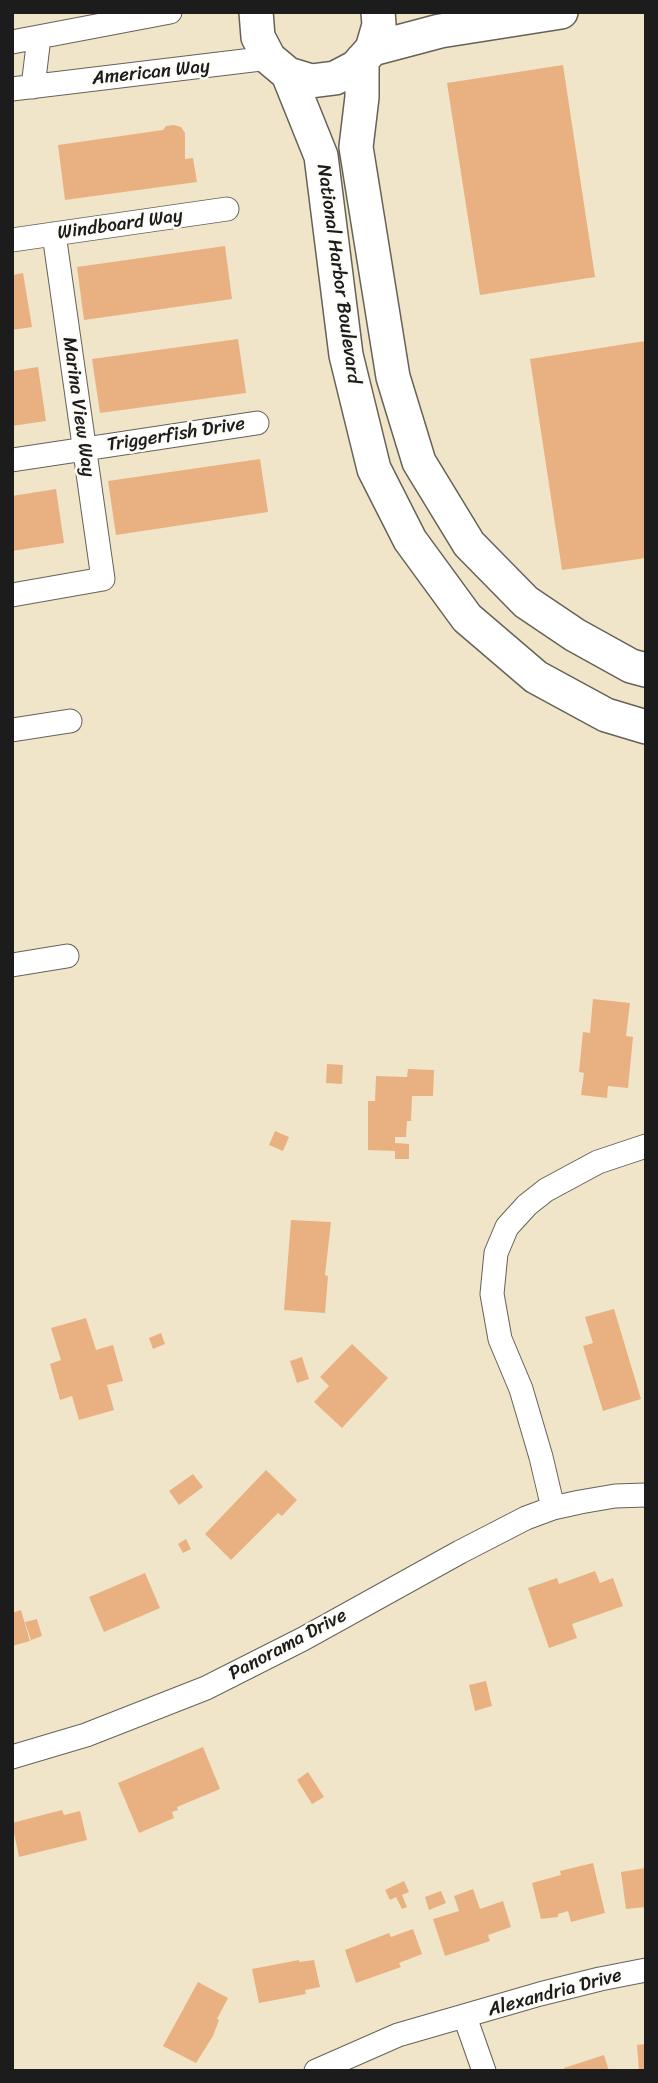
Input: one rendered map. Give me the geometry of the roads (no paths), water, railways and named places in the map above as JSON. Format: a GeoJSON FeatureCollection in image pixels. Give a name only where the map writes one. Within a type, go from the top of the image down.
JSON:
{"type":"FeatureCollection","features":[{"type":"Feature","properties":{"kind":"main road","name":"National Harbor Boulevard"},"geometry":{"type":"LineString","coordinates":[[256,12],[258,37],[279,66],[321,156],[346,355],[374,469],[410,540],[467,618],[536,677],[606,715],[646,726]]}},
{"type":"Feature","properties":{"kind":"main road","name":"National Harbor Boulevard"},"geometry":{"type":"LineString","coordinates":[[378,12],[379,25],[367,55],[356,147],[393,377],[419,462],[469,544],[526,602],[575,635],[631,666],[646,670]]}},
{"type":"Feature","properties":{"kind":"main road"},"geometry":{"type":"LineString","coordinates":[[279,66],[311,81],[335,78],[356,67],[367,55],[440,31],[561,12]]}},
{"type":"Feature","properties":{"kind":"street"},"geometry":{"type":"LineString","coordinates":[[12,42],[170,12]]}},
{"type":"Feature","properties":{"kind":"street","name":"American Way"},"geometry":{"type":"LineString","coordinates":[[39,37],[22,88],[279,66]]}},
{"type":"Feature","properties":{"kind":"street","name":"Windboard Way"},"geometry":{"type":"LineString","coordinates":[[12,240],[227,209]]}},
{"type":"Feature","properties":{"kind":"street","name":"Marina View Way"},"geometry":{"type":"LineString","coordinates":[[12,595],[103,579],[54,234]]}},
{"type":"Feature","properties":{"kind":"street","name":"Triggerfish Drive"},"geometry":{"type":"LineString","coordinates":[[12,460],[257,423]]}},
{"type":"Feature","properties":{"kind":"street"},"geometry":{"type":"LineString","coordinates":[[12,730],[70,721]]}},
{"type":"Feature","properties":{"kind":"street"},"geometry":{"type":"LineString","coordinates":[[12,965],[67,956]]}},
{"type":"Feature","properties":{"kind":"street"},"geometry":{"type":"LineString","coordinates":[[553,1508],[521,1389],[500,1339],[492,1294],[496,1253],[507,1227],[527,1205],[546,1190],[598,1162],[646,1146]]}},
{"type":"Feature","properties":{"kind":"street","name":"Panorama Drive"},"geometry":{"type":"LineString","coordinates":[[12,1757],[86,1735],[206,1688],[303,1639],[526,1518],[553,1508],[615,1496],[646,1495]]}},
{"type":"Feature","properties":{"kind":"street","name":"Alexandria Drive"},"geometry":{"type":"LineString","coordinates":[[316,2071],[398,2035],[552,1991],[646,1970]]}},
{"type":"Feature","properties":{"kind":"street"},"geometry":{"type":"LineString","coordinates":[[465,2017],[484,2071]]}}]}
